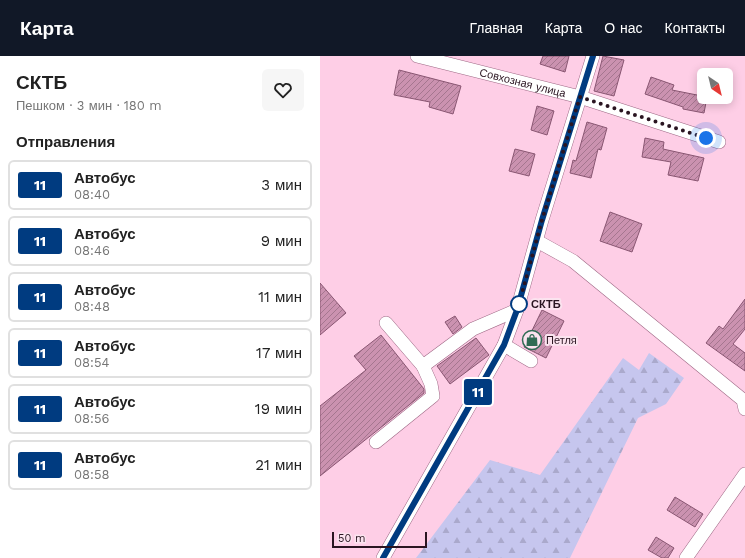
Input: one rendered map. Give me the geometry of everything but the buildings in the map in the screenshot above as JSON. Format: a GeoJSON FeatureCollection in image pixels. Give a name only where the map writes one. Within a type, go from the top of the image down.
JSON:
{"type":"FeatureCollection","features":[{"type":"Feature","properties":{"kind":"street","name":"Совхозная улица"},"geometry":{"type":"LineString","coordinates":[[417,56],[580,97],[719,142]]}},
{"type":"Feature","properties":{"kind":"street"},"geometry":{"type":"LineString","coordinates":[[383,558],[504,345],[517,310],[536,241],[593,56]]}},
{"type":"Feature","properties":{"kind":"street"},"geometry":{"type":"LineString","coordinates":[[536,241],[573,261],[744,402]]}},
{"type":"Feature","properties":{"kind":"street"},"geometry":{"type":"LineString","coordinates":[[423,366],[473,329],[517,310]]}},
{"type":"Feature","properties":{"kind":"street"},"geometry":{"type":"LineString","coordinates":[[376,442],[433,396],[431,384],[423,366],[386,323]]}},
{"type":"Feature","properties":{"kind":"street"},"geometry":{"type":"LineString","coordinates":[[504,345],[531,361]]}},
{"type":"Feature","properties":{"kind":"street"},"geometry":{"type":"LineString","coordinates":[[686,558],[745,474]]}},
{"type":"Feature","properties":{"kind":"green space"},"geometry":{"type":"Polygon","coordinates":[[[649,353],[684,378],[666,404],[638,418],[570,558],[416,558],[490,460],[540,475],[623,358],[639,370],[649,353]]]}},
{"type":"Feature","properties":{"kind":"bus line","name":"11"},"geometry":{"type":"LineString","coordinates":[[383,558],[504,345],[517,310],[542,220],[593,56]]}},
{"type":"Feature","properties":{"kind":"place","name":"СКТБ"},"geometry":{"type":"Point","coordinates":[519,304]}},
{"type":"Feature","properties":{"kind":"place","name":"Петля"},"geometry":{"type":"Point","coordinates":[532,340]}},
{"type":"Feature","properties":{"kind":"route"},"geometry":{"type":"LineString","coordinates":[[519,304],[542,220],[580,97],[706,138]]}}]}
